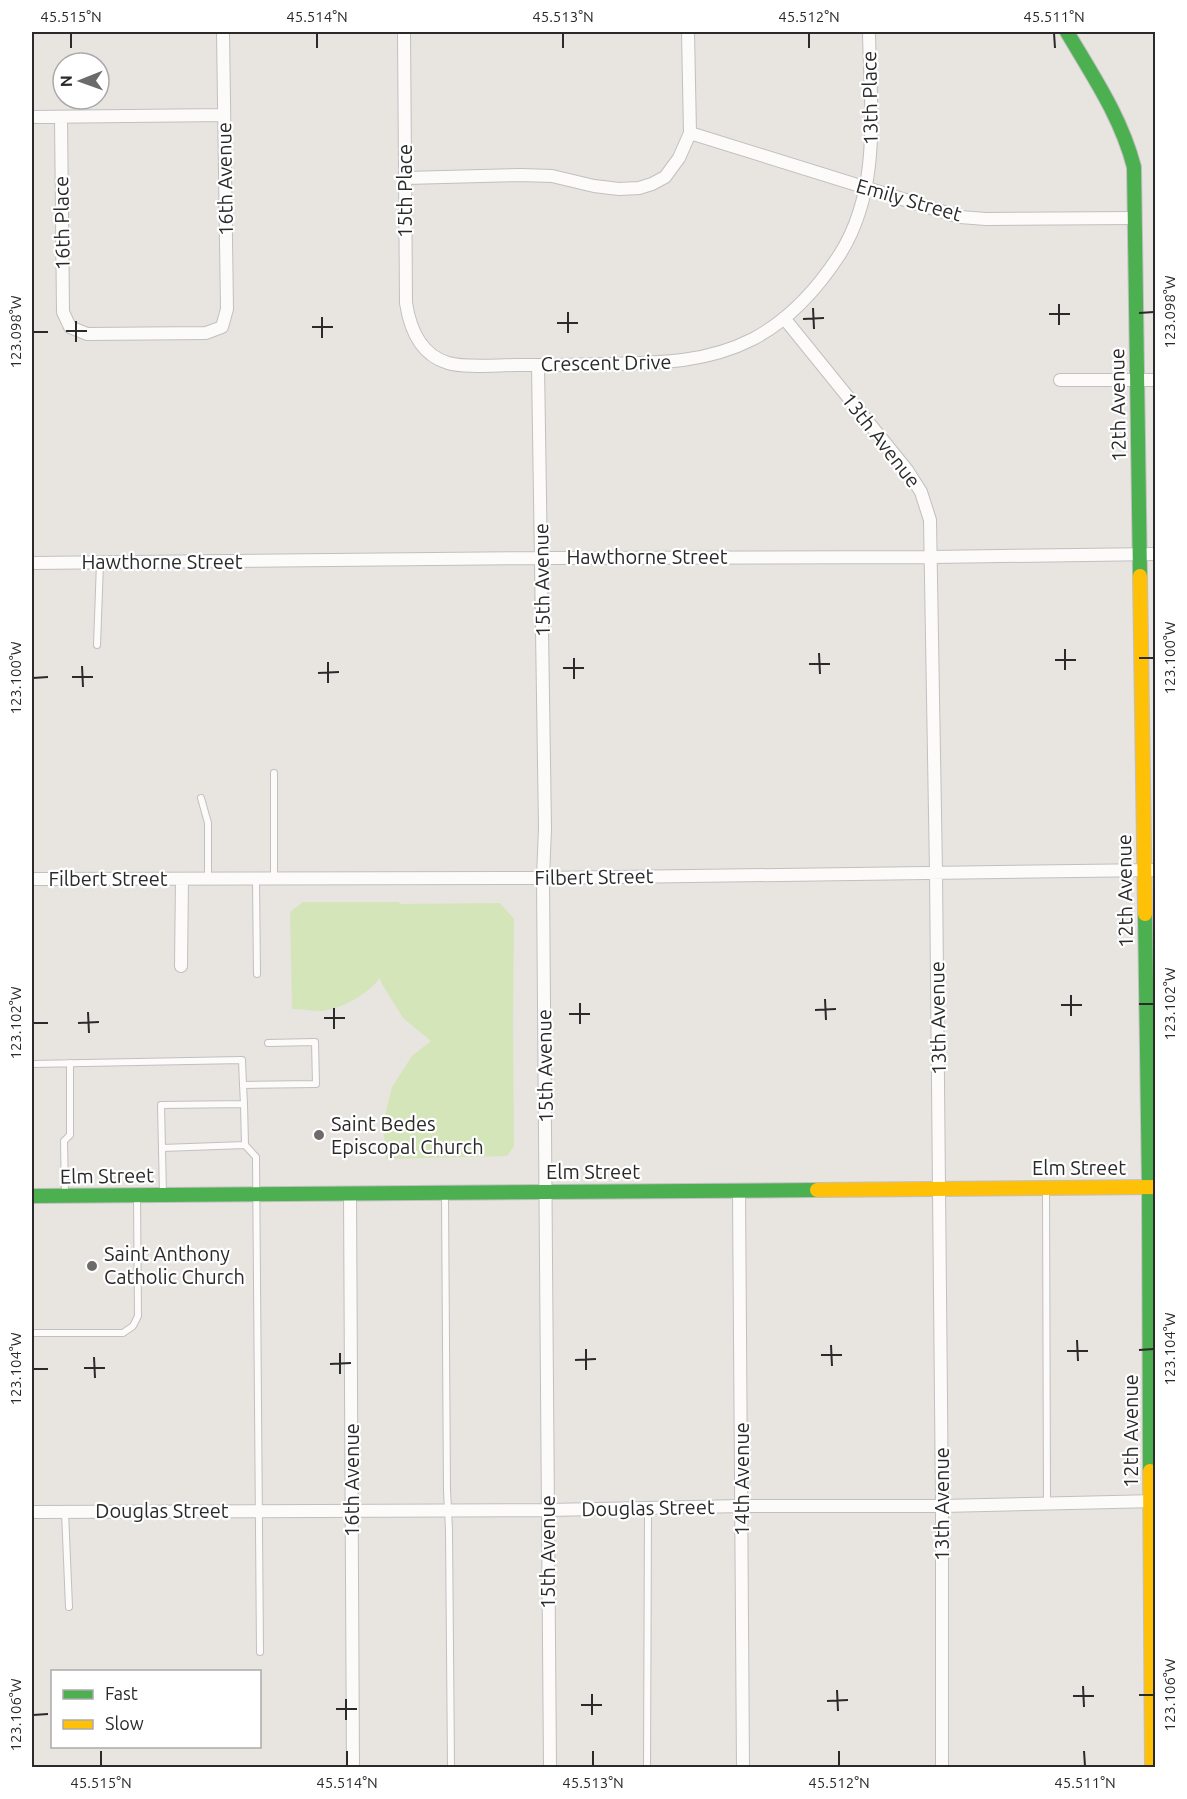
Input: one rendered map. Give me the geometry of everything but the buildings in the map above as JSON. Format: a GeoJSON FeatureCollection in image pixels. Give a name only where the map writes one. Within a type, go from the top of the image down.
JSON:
{"type":"FeatureCollection","features":[{"type":"Feature","properties":{"kind":"street","name":"16th Avenue"},"geometry":{"type":"LineString","coordinates":[[70,327],[87,334],[99,334],[206,333],[222,327],[227,309],[223,32]]}},
{"type":"Feature","properties":{"kind":"street","name":"15th Place"},"geometry":{"type":"LineString","coordinates":[[404,32],[406,303],[408,320],[414,335],[422,346]]}},
{"type":"Feature","properties":{"kind":"street"},"geometry":{"type":"LineString","coordinates":[[406,178],[552,176],[618,189],[639,188],[665,177],[679,158],[690,133],[688,32]]}},
{"type":"Feature","properties":{"kind":"street","name":"13th Place"},"geometry":{"type":"LineString","coordinates":[[784,318],[807,298],[840,253],[860,209],[871,153],[869,32]]}},
{"type":"Feature","properties":{"kind":"street","name":"12th Avenue"},"geometry":{"type":"LineString","coordinates":[[1067,32],[1122,128],[1131,150],[1134,167],[1140,554],[1150,870],[1154,1654],[1152,1767]]}},
{"type":"Feature","properties":{"kind":"street"},"geometry":{"type":"LineString","coordinates":[[32,117],[224,115]]}},
{"type":"Feature","properties":{"kind":"street","name":"16th Place"},"geometry":{"type":"LineString","coordinates":[[61,117],[63,312],[70,327]]}},
{"type":"Feature","properties":{"kind":"street","name":"Emily Street"},"geometry":{"type":"LineString","coordinates":[[690,133],[960,217],[986,219],[1135,218]]}},
{"type":"Feature","properties":{"kind":"street","name":"Crescent Drive"},"geometry":{"type":"LineString","coordinates":[[422,346],[448,363],[538,365],[658,363],[714,355],[754,339],[784,318]]}},
{"type":"Feature","properties":{"kind":"street","name":"13th Avenue"},"geometry":{"type":"LineString","coordinates":[[784,318],[907,470],[921,492],[930,520],[936,872],[942,1767]]}},
{"type":"Feature","properties":{"kind":"street","name":"15th Avenue"},"geometry":{"type":"LineString","coordinates":[[538,365],[545,828],[543,878],[550,1767]]}},
{"type":"Feature","properties":{"kind":"street"},"geometry":{"type":"LineString","coordinates":[[1060,381],[1155,380]]}},
{"type":"Feature","properties":{"kind":"street","name":"Hawthorne Street"},"geometry":{"type":"LineString","coordinates":[[32,563],[1155,554]]}},
{"type":"Feature","properties":{"kind":"street","name":"Filbert Street"},"geometry":{"type":"LineString","coordinates":[[32,879],[543,878],[1150,870]]}},
{"type":"Feature","properties":{"kind":"street"},"geometry":{"type":"LineString","coordinates":[[181,966],[182,879]]}},
{"type":"Feature","properties":{"kind":"street","name":"Elm Street"},"geometry":{"type":"LineString","coordinates":[[32,1196],[1152,1187]]}},
{"type":"Feature","properties":{"kind":"street","name":"14th Avenue"},"geometry":{"type":"LineString","coordinates":[[739,1191],[743,1767]]}},
{"type":"Feature","properties":{"kind":"street","name":"16th Avenue"},"geometry":{"type":"LineString","coordinates":[[350,1192],[353,1767]]}},
{"type":"Feature","properties":{"kind":"street","name":"Douglas Street"},"geometry":{"type":"LineString","coordinates":[[32,1512],[548,1510],[742,1506],[942,1506],[1153,1501]]}},
{"type":"Feature","properties":{"kind":"lane"},"geometry":{"type":"LineString","coordinates":[[97,645],[100,563]]}},
{"type":"Feature","properties":{"kind":"lane"},"geometry":{"type":"LineString","coordinates":[[274,773],[274,879]]}},
{"type":"Feature","properties":{"kind":"lane"},"geometry":{"type":"LineString","coordinates":[[201,798],[208,824],[207,879]]}},
{"type":"Feature","properties":{"kind":"lane"},"geometry":{"type":"LineString","coordinates":[[256,879],[257,974]]}},
{"type":"Feature","properties":{"kind":"lane"},"geometry":{"type":"LineString","coordinates":[[243,1085],[316,1084],[315,1042],[268,1043]]}},
{"type":"Feature","properties":{"kind":"lane"},"geometry":{"type":"LineString","coordinates":[[32,1064],[242,1060],[245,1145],[256,1157],[260,1652]]}},
{"type":"Feature","properties":{"kind":"lane"},"geometry":{"type":"LineString","coordinates":[[65,1196],[64,1141],[70,1135],[70,1063]]}},
{"type":"Feature","properties":{"kind":"lane"},"geometry":{"type":"LineString","coordinates":[[163,1195],[161,1105],[244,1104]]}},
{"type":"Feature","properties":{"kind":"lane"},"geometry":{"type":"LineString","coordinates":[[162,1148],[245,1145]]}},
{"type":"Feature","properties":{"kind":"lane"},"geometry":{"type":"LineString","coordinates":[[1046,1188],[1047,1504]]}},
{"type":"Feature","properties":{"kind":"lane"},"geometry":{"type":"LineString","coordinates":[[445,1192],[451,1767]]}},
{"type":"Feature","properties":{"kind":"lane"},"geometry":{"type":"LineString","coordinates":[[32,1333],[123,1333],[134,1326],[138,1316],[137,1195]]}},
{"type":"Feature","properties":{"kind":"lane"},"geometry":{"type":"LineString","coordinates":[[647,1767],[648,1508]]}},
{"type":"Feature","properties":{"kind":"lane"},"geometry":{"type":"LineString","coordinates":[[65,1512],[69,1607]]}},
{"type":"Feature","properties":{"kind":"green space"},"geometry":{"type":"Polygon","coordinates":[[[303,902],[500,903],[514,919],[514,1146],[507,1156],[386,1159],[383,1123],[392,1087],[412,1056],[431,1041],[403,1018],[380,978],[354,1000],[338,1007],[322,1011],[292,1009],[290,912],[303,902]]]}},
{"type":"Feature","properties":{"kind":"traffic: fast"},"geometry":{"type":"LineString","coordinates":[[1067,32],[1114,114],[1134,167],[1140,576]]}},
{"type":"Feature","properties":{"kind":"traffic: fast"},"geometry":{"type":"LineString","coordinates":[[1145,914],[1150,1471]]}},
{"type":"Feature","properties":{"kind":"traffic: fast"},"geometry":{"type":"LineString","coordinates":[[32,1196],[817,1190]]}},
{"type":"Feature","properties":{"kind":"traffic: slow"},"geometry":{"type":"LineString","coordinates":[[1140,576],[1145,914]]}},
{"type":"Feature","properties":{"kind":"traffic: slow"},"geometry":{"type":"LineString","coordinates":[[817,1190],[1156,1187]]}},
{"type":"Feature","properties":{"kind":"traffic: slow"},"geometry":{"type":"LineString","coordinates":[[1150,1471],[1152,1768]]}},
{"type":"Feature","properties":{"kind":"place","name":"Saint Bedes Episcopal Church"},"geometry":{"type":"Point","coordinates":[319,1135]}},
{"type":"Feature","properties":{"kind":"place","name":"Saint Anthony Catholic Church"},"geometry":{"type":"Point","coordinates":[92,1266]}}]}
